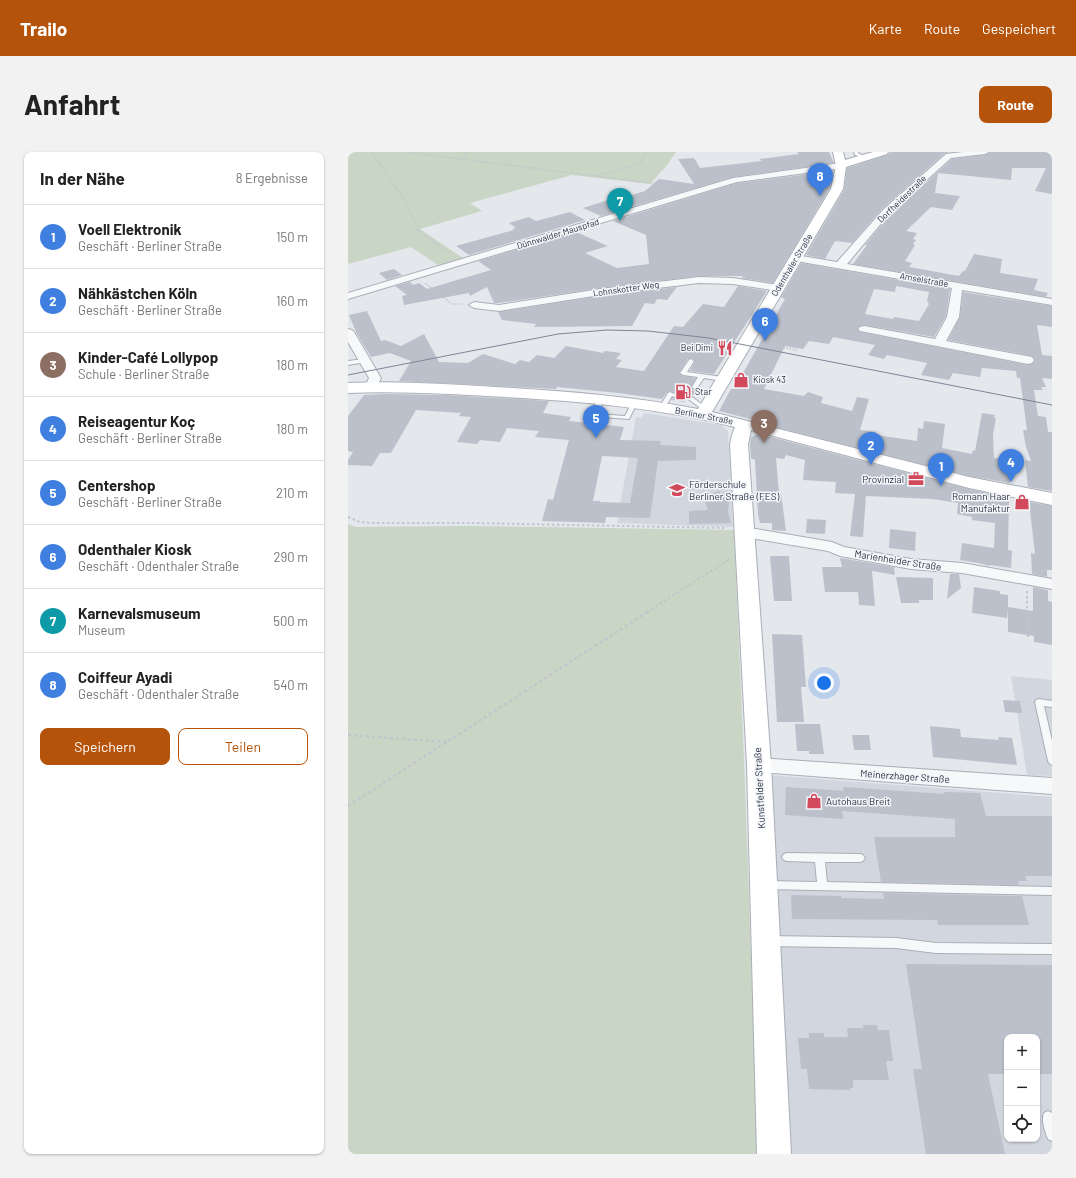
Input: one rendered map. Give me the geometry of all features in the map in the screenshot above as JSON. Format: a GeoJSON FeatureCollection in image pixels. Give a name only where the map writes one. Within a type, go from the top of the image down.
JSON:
{"type":"FeatureCollection","features":[{"type":"Feature","properties":{"kind":"main road","name":"Dünnwalder Mauspfad"},"geometry":{"type":"LineString","coordinates":[[840,161],[851,162],[883,152]]}},
{"type":"Feature","properties":{"kind":"main road","name":"Odenthaler Straße"},"geometry":{"type":"LineString","coordinates":[[703,412],[837,189],[840,161]]}},
{"type":"Feature","properties":{"kind":"main road","name":"Berliner Straße"},"geometry":{"type":"LineString","coordinates":[[348,388],[371,387],[476,390],[601,399],[662,408],[703,412],[978,485],[1052,499]]}},
{"type":"Feature","properties":{"kind":"main road","name":"Kunstfelder Straße"},"geometry":{"type":"LineString","coordinates":[[745,424],[741,429],[739,439],[759,765],[774,1154]]}},
{"type":"Feature","properties":{"kind":"street","name":"Dorfheidestraße"},"geometry":{"type":"LineString","coordinates":[[840,265],[886,212],[949,156],[953,154],[985,152]]}},
{"type":"Feature","properties":{"kind":"street","name":"Dünnwalder Mauspfad"},"geometry":{"type":"LineString","coordinates":[[348,296],[701,190],[750,178],[840,161]]}},
{"type":"Feature","properties":{"kind":"street","name":"Amselstraße"},"geometry":{"type":"LineString","coordinates":[[796,258],[1052,302]]}},
{"type":"Feature","properties":{"kind":"street","name":"Lohnskotter Weg"},"geometry":{"type":"LineString","coordinates":[[474,305],[499,308],[600,292],[699,280],[733,281],[778,288]]}},
{"type":"Feature","properties":{"kind":"street"},"geometry":{"type":"LineString","coordinates":[[939,343],[953,318],[957,286]]}},
{"type":"Feature","properties":{"kind":"street"},"geometry":{"type":"LineString","coordinates":[[864,329],[1028,360]]}},
{"type":"Feature","properties":{"kind":"street"},"geometry":{"type":"LineString","coordinates":[[348,332],[374,378],[371,387]]}},
{"type":"Feature","properties":{"kind":"street","name":"Marienheider Straße"},"geometry":{"type":"LineString","coordinates":[[745,539],[756,534],[832,547],[840,551],[911,564],[962,568],[1052,584]]}},
{"type":"Feature","properties":{"kind":"street","name":"Meinerzhager Straße"},"geometry":{"type":"LineString","coordinates":[[759,765],[1052,786]]}},
{"type":"Feature","properties":{"kind":"lane"},"geometry":{"type":"LineString","coordinates":[[856,152],[856,154],[866,158]]}},
{"type":"Feature","properties":{"kind":"lane"},"geometry":{"type":"LineString","coordinates":[[348,363],[364,361]]}},
{"type":"Feature","properties":{"kind":"lane"},"geometry":{"type":"LineString","coordinates":[[691,361],[683,373],[723,379]]}},
{"type":"Feature","properties":{"kind":"lane"},"geometry":{"type":"LineString","coordinates":[[695,387],[702,376]]}},
{"type":"Feature","properties":{"kind":"lane"},"geometry":{"type":"LineString","coordinates":[[662,408],[670,394],[674,395]]}},
{"type":"Feature","properties":{"kind":"lane"},"geometry":{"type":"LineString","coordinates":[[689,396],[703,412]]}},
{"type":"Feature","properties":{"kind":"lane"},"geometry":{"type":"LineString","coordinates":[[1052,704],[1039,702],[1052,761]]}},
{"type":"Feature","properties":{"kind":"lane"},"geometry":{"type":"LineString","coordinates":[[787,857],[860,858]]}},
{"type":"Feature","properties":{"kind":"lane"},"geometry":{"type":"LineString","coordinates":[[820,857],[822,886]]}},
{"type":"Feature","properties":{"kind":"lane"},"geometry":{"type":"LineString","coordinates":[[764,885],[1052,890]]}},
{"type":"Feature","properties":{"kind":"lane"},"geometry":{"type":"LineString","coordinates":[[766,941],[896,943],[936,948],[1052,948]]}},
{"type":"Feature","properties":{"kind":"lane"},"geometry":{"type":"LineString","coordinates":[[1048,1117],[1052,1135]]}},
{"type":"Feature","properties":{"kind":"path"},"geometry":{"type":"LineString","coordinates":[[372,152],[405,200],[417,229],[461,263]]}},
{"type":"Feature","properties":{"kind":"path"},"geometry":{"type":"LineString","coordinates":[[406,152],[701,190]]}},
{"type":"Feature","properties":{"kind":"path"},"geometry":{"type":"LineString","coordinates":[[464,159],[467,152]]}},
{"type":"Feature","properties":{"kind":"path"},"geometry":{"type":"LineString","coordinates":[[593,176],[639,164],[648,152]]}},
{"type":"Feature","properties":{"kind":"path"},"geometry":{"type":"LineString","coordinates":[[416,276],[452,304],[474,305]]}},
{"type":"Feature","properties":{"kind":"path"},"geometry":{"type":"LineString","coordinates":[[708,341],[744,343],[796,350]]}},
{"type":"Feature","properties":{"kind":"path"},"geometry":{"type":"LineString","coordinates":[[348,517],[360,522],[372,523],[471,523],[745,539]]}},
{"type":"Feature","properties":{"kind":"path"},"geometry":{"type":"LineString","coordinates":[[348,806],[727,560],[745,539]]}},
{"type":"Feature","properties":{"kind":"path"},"geometry":{"type":"LineString","coordinates":[[1027,580],[1028,637]]}},
{"type":"Feature","properties":{"kind":"path"},"geometry":{"type":"LineString","coordinates":[[348,735],[447,742]]}},
{"type":"Feature","properties":{"kind":"shaded area","name":"Förderschule Berliner Straße (FES)"},"geometry":{"type":"Polygon","coordinates":[[[644,413],[721,425],[728,431],[733,527],[617,523],[636,417],[642,418],[644,413]]]}},
{"type":"Feature","properties":{"kind":"shaded area"},"geometry":{"type":"Polygon","coordinates":[[[1011,676],[1052,680],[1052,776],[1027,775],[1011,676]]]}},
{"type":"Feature","properties":{"kind":"shaded area"},"geometry":{"type":"Polygon","coordinates":[[[768,775],[1052,797],[1052,1154],[787,1154],[768,775]]]}},
{"type":"Feature","properties":{"kind":"green space"},"geometry":{"type":"Polygon","coordinates":[[[348,152],[676,152],[667,165],[650,184],[572,175],[470,203],[482,211],[420,229],[463,258],[438,265],[411,247],[348,264],[348,152]]]}},
{"type":"Feature","properties":{"kind":"green space"},"geometry":{"type":"Polygon","coordinates":[[[348,524],[356,527],[470,526],[734,530],[758,1154],[348,1154],[348,524]]]}},
{"type":"Feature","properties":{"kind":"building"},"geometry":{"type":"Polygon","coordinates":[[[797,152],[829,152],[834,163],[733,177],[601,216],[583,208],[627,194],[632,195],[645,191],[659,179],[694,184],[678,159],[694,158],[700,168],[762,161],[759,159],[799,154],[797,152]]]}},
{"type":"Feature","properties":{"kind":"building"},"geometry":{"type":"Polygon","coordinates":[[[891,152],[950,152],[945,153],[882,209],[852,243],[835,241],[825,259],[806,255],[844,190],[847,168],[887,155],[891,152]]]}},
{"type":"Feature","properties":{"kind":"building"},"geometry":{"type":"Polygon","coordinates":[[[990,152],[1052,152],[1052,194],[1035,191],[1046,168],[1012,168],[1011,180],[938,173],[935,193],[960,196],[952,210],[931,207],[906,231],[917,233],[913,239],[916,240],[913,244],[915,245],[905,261],[912,263],[909,267],[959,276],[963,271],[965,271],[974,254],[1002,259],[1000,273],[1038,279],[1034,290],[1048,293],[1046,297],[853,264],[867,245],[865,245],[890,215],[952,159],[985,155],[990,152]]]}},
{"type":"Feature","properties":{"kind":"building"},"geometry":{"type":"Polygon","coordinates":[[[833,171],[830,188],[773,283],[742,278],[743,276],[699,276],[600,288],[499,303],[494,303],[487,287],[470,296],[469,293],[404,305],[402,296],[407,295],[395,286],[410,282],[413,285],[419,283],[427,289],[491,270],[478,261],[576,232],[608,246],[585,253],[617,268],[649,264],[646,235],[613,221],[737,183],[833,171]]]}},
{"type":"Feature","properties":{"kind":"building"},"geometry":{"type":"Polygon","coordinates":[[[570,212],[585,220],[469,255],[456,246],[514,230],[512,229],[516,228],[509,223],[529,217],[536,221],[570,212]]]}},
{"type":"Feature","properties":{"kind":"building"},"geometry":{"type":"Polygon","coordinates":[[[801,263],[950,289],[946,316],[934,337],[864,325],[857,328],[860,332],[1028,365],[1035,361],[1032,356],[948,340],[960,317],[963,292],[1052,306],[1052,327],[1037,325],[1042,355],[1052,356],[1052,379],[1042,378],[1046,387],[1041,387],[1043,390],[1034,390],[1038,416],[1046,417],[1048,432],[1052,432],[1052,491],[1028,487],[1025,460],[1031,461],[1026,447],[1023,430],[1027,430],[1020,378],[1017,378],[1016,371],[982,368],[980,377],[953,373],[949,380],[921,375],[927,363],[887,355],[884,359],[868,355],[875,345],[833,337],[829,344],[809,341],[803,349],[785,346],[764,389],[804,396],[808,392],[823,397],[821,403],[852,411],[857,397],[869,399],[860,430],[876,432],[876,435],[917,441],[918,428],[923,429],[924,421],[945,424],[942,448],[972,454],[973,450],[975,451],[982,413],[995,415],[994,418],[996,418],[993,435],[994,458],[1010,459],[1010,483],[969,476],[719,411],[731,389],[734,389],[785,299],[781,297],[801,263]],[[896,286],[895,292],[874,289],[865,314],[893,319],[894,317],[919,321],[929,304],[927,301],[929,292],[896,286]]]}},
{"type":"Feature","properties":{"kind":"building"},"geometry":{"type":"Polygon","coordinates":[[[394,269],[402,275],[387,280],[379,273],[394,269]]]}},
{"type":"Feature","properties":{"kind":"building"},"geometry":{"type":"Polygon","coordinates":[[[738,286],[767,291],[714,374],[690,371],[695,361],[692,358],[688,359],[679,373],[683,376],[696,378],[691,387],[693,390],[697,390],[693,395],[686,395],[685,402],[671,400],[678,395],[671,391],[667,392],[662,399],[557,387],[556,389],[399,381],[411,361],[390,353],[371,357],[357,334],[349,315],[367,311],[381,341],[385,340],[401,346],[424,334],[439,362],[468,363],[483,354],[515,364],[520,360],[529,362],[537,355],[554,358],[566,346],[603,353],[605,351],[621,353],[616,359],[622,360],[616,367],[644,371],[674,326],[683,327],[703,304],[724,307],[738,286]]]}},
{"type":"Feature","properties":{"kind":"building"},"geometry":{"type":"Polygon","coordinates":[[[677,287],[667,300],[657,299],[654,304],[645,303],[632,326],[534,327],[536,324],[502,320],[498,312],[600,296],[677,287]]]}},
{"type":"Feature","properties":{"kind":"building"},"geometry":{"type":"Polygon","coordinates":[[[364,395],[446,395],[549,401],[543,413],[571,417],[569,421],[624,427],[620,440],[661,441],[660,445],[696,447],[696,460],[658,461],[650,518],[606,517],[605,523],[542,521],[548,499],[553,500],[569,440],[535,437],[539,431],[507,428],[500,442],[480,440],[477,444],[457,442],[471,417],[459,416],[461,413],[416,410],[391,453],[380,453],[372,466],[348,465],[348,460],[353,452],[348,451],[348,416],[364,395]],[[602,456],[593,501],[630,503],[638,458],[602,456]]]}},
{"type":"Feature","properties":{"kind":"building"},"geometry":{"type":"Polygon","coordinates":[[[759,434],[969,489],[1009,498],[1008,550],[1012,551],[1011,568],[988,566],[960,560],[962,543],[994,548],[995,523],[972,520],[972,517],[957,514],[958,503],[933,499],[866,496],[863,537],[850,536],[855,494],[835,493],[836,482],[803,480],[805,460],[786,455],[784,459],[776,458],[779,493],[781,493],[786,531],[772,530],[772,523],[760,523],[758,515],[755,460],[751,458],[750,444],[751,437],[759,434]]]}},
{"type":"Feature","properties":{"kind":"building"},"geometry":{"type":"Polygon","coordinates":[[[719,491],[720,493],[730,494],[728,512],[731,523],[689,524],[689,511],[708,510],[703,496],[719,491]]]}},
{"type":"Feature","properties":{"kind":"building"},"geometry":{"type":"Polygon","coordinates":[[[1029,502],[1052,506],[1052,570],[1047,570],[1047,577],[1032,574],[1031,553],[1035,554],[1029,502]]]}},
{"type":"Feature","properties":{"kind":"building"},"geometry":{"type":"Polygon","coordinates":[[[807,519],[826,520],[825,534],[806,533],[807,519]]]}},
{"type":"Feature","properties":{"kind":"building"},"geometry":{"type":"Polygon","coordinates":[[[890,529],[916,532],[915,551],[889,548],[890,529]]]}},
{"type":"Feature","properties":{"kind":"building"},"geometry":{"type":"Polygon","coordinates":[[[770,556],[789,556],[792,601],[774,601],[770,556]]]}},
{"type":"Feature","properties":{"kind":"building"},"geometry":{"type":"Polygon","coordinates":[[[840,558],[894,567],[895,575],[872,571],[875,606],[859,605],[858,592],[825,592],[822,567],[842,567],[840,558]]]}},
{"type":"Feature","properties":{"kind":"building"},"geometry":{"type":"Polygon","coordinates":[[[950,574],[959,574],[961,588],[947,599],[950,574]]]}},
{"type":"Feature","properties":{"kind":"building"},"geometry":{"type":"Polygon","coordinates":[[[896,577],[933,578],[933,600],[919,600],[919,603],[901,603],[896,577]]]}},
{"type":"Feature","properties":{"kind":"building"},"geometry":{"type":"Polygon","coordinates":[[[974,587],[1000,591],[1000,594],[1008,595],[1008,607],[1033,611],[1033,587],[1048,590],[1048,601],[1052,602],[1052,645],[1034,642],[1034,636],[1008,632],[1008,610],[1007,618],[972,613],[974,587]]]}},
{"type":"Feature","properties":{"kind":"building"},"geometry":{"type":"Polygon","coordinates":[[[772,634],[802,635],[806,687],[801,687],[804,722],[777,722],[772,634]]]}},
{"type":"Feature","properties":{"kind":"building"},"geometry":{"type":"Polygon","coordinates":[[[1003,700],[1020,701],[1022,713],[1005,712],[1003,700]]]}},
{"type":"Feature","properties":{"kind":"building"},"geometry":{"type":"Polygon","coordinates":[[[795,724],[820,724],[824,754],[809,754],[809,751],[797,751],[795,724]]]}},
{"type":"Feature","properties":{"kind":"building"},"geometry":{"type":"Polygon","coordinates":[[[930,726],[960,729],[961,737],[999,740],[998,737],[1012,738],[1017,765],[933,757],[930,726]]]}},
{"type":"Feature","properties":{"kind":"building"},"geometry":{"type":"Polygon","coordinates":[[[852,735],[869,735],[871,750],[854,750],[852,735]]]}},
{"type":"Feature","properties":{"kind":"building"},"geometry":{"type":"Polygon","coordinates":[[[786,787],[844,791],[843,787],[944,794],[944,792],[980,793],[986,816],[1052,816],[1052,876],[1025,876],[1027,881],[1018,881],[1019,885],[881,882],[874,837],[955,837],[955,819],[842,811],[843,819],[785,815],[786,787]]]}},
{"type":"Feature","properties":{"kind":"building"},"geometry":{"type":"Polygon","coordinates":[[[883,893],[1022,896],[1029,925],[938,925],[937,920],[792,919],[791,895],[884,899],[883,893]]]}},
{"type":"Feature","properties":{"kind":"building"},"geometry":{"type":"Polygon","coordinates":[[[906,964],[1052,965],[1052,1074],[1040,1074],[1040,1034],[1004,1034],[1004,1074],[988,1074],[1005,1154],[926,1154],[913,1069],[922,1069],[906,964]]]}},
{"type":"Feature","properties":{"kind":"building"},"geometry":{"type":"Polygon","coordinates":[[[863,1025],[877,1025],[878,1030],[889,1030],[893,1061],[886,1061],[889,1080],[853,1080],[853,1088],[850,1088],[850,1090],[809,1089],[807,1069],[801,1069],[798,1038],[809,1038],[809,1033],[824,1033],[824,1037],[848,1037],[847,1028],[863,1028],[863,1025]]]}},
{"type":"Feature","properties":{"kind":"tram line"},"geometry":{"type":"LineString","coordinates":[[348,375],[558,334],[607,330],[648,331],[709,338],[1052,405]]}},
{"type":"Feature","properties":{"kind":"place","name":"Coiffeur Ayadi"},"geometry":{"type":"Point","coordinates":[820,196]}},
{"type":"Feature","properties":{"kind":"place","name":"Karnevalsmuseum"},"geometry":{"type":"Point","coordinates":[620,221]}},
{"type":"Feature","properties":{"kind":"place","name":"Odenthaler Kiosk"},"geometry":{"type":"Point","coordinates":[765,341]}},
{"type":"Feature","properties":{"kind":"place","name":"Bei Dimi"},"geometry":{"type":"Point","coordinates":[725,348]}},
{"type":"Feature","properties":{"kind":"place","name":"Kiosk 43"},"geometry":{"type":"Point","coordinates":[741,380]}},
{"type":"Feature","properties":{"kind":"place","name":"Star"},"geometry":{"type":"Point","coordinates":[683,392]}},
{"type":"Feature","properties":{"kind":"place","name":"Centershop"},"geometry":{"type":"Point","coordinates":[596,438]}},
{"type":"Feature","properties":{"kind":"place","name":"Kinder-Café Lollypop"},"geometry":{"type":"Point","coordinates":[764,443]}},
{"type":"Feature","properties":{"kind":"place","name":"Nähkästchen Köln"},"geometry":{"type":"Point","coordinates":[871,465]}},
{"type":"Feature","properties":{"kind":"place","name":"Provinzial"},"geometry":{"type":"Point","coordinates":[916,479]}},
{"type":"Feature","properties":{"kind":"place","name":"Reiseagentur Koç"},"geometry":{"type":"Point","coordinates":[1011,482]}},
{"type":"Feature","properties":{"kind":"place","name":"Voell Elektronik"},"geometry":{"type":"Point","coordinates":[941,486]}},
{"type":"Feature","properties":{"kind":"place","name":"Förderschule Berliner Straße (FES)"},"geometry":{"type":"Point","coordinates":[677,490]}},
{"type":"Feature","properties":{"kind":"place","name":"Romann Haar Manufaktur"},"geometry":{"type":"Point","coordinates":[1022,502]}},
{"type":"Feature","properties":{"kind":"place","name":"Autohaus Breit"},"geometry":{"type":"Point","coordinates":[814,801]}}]}
